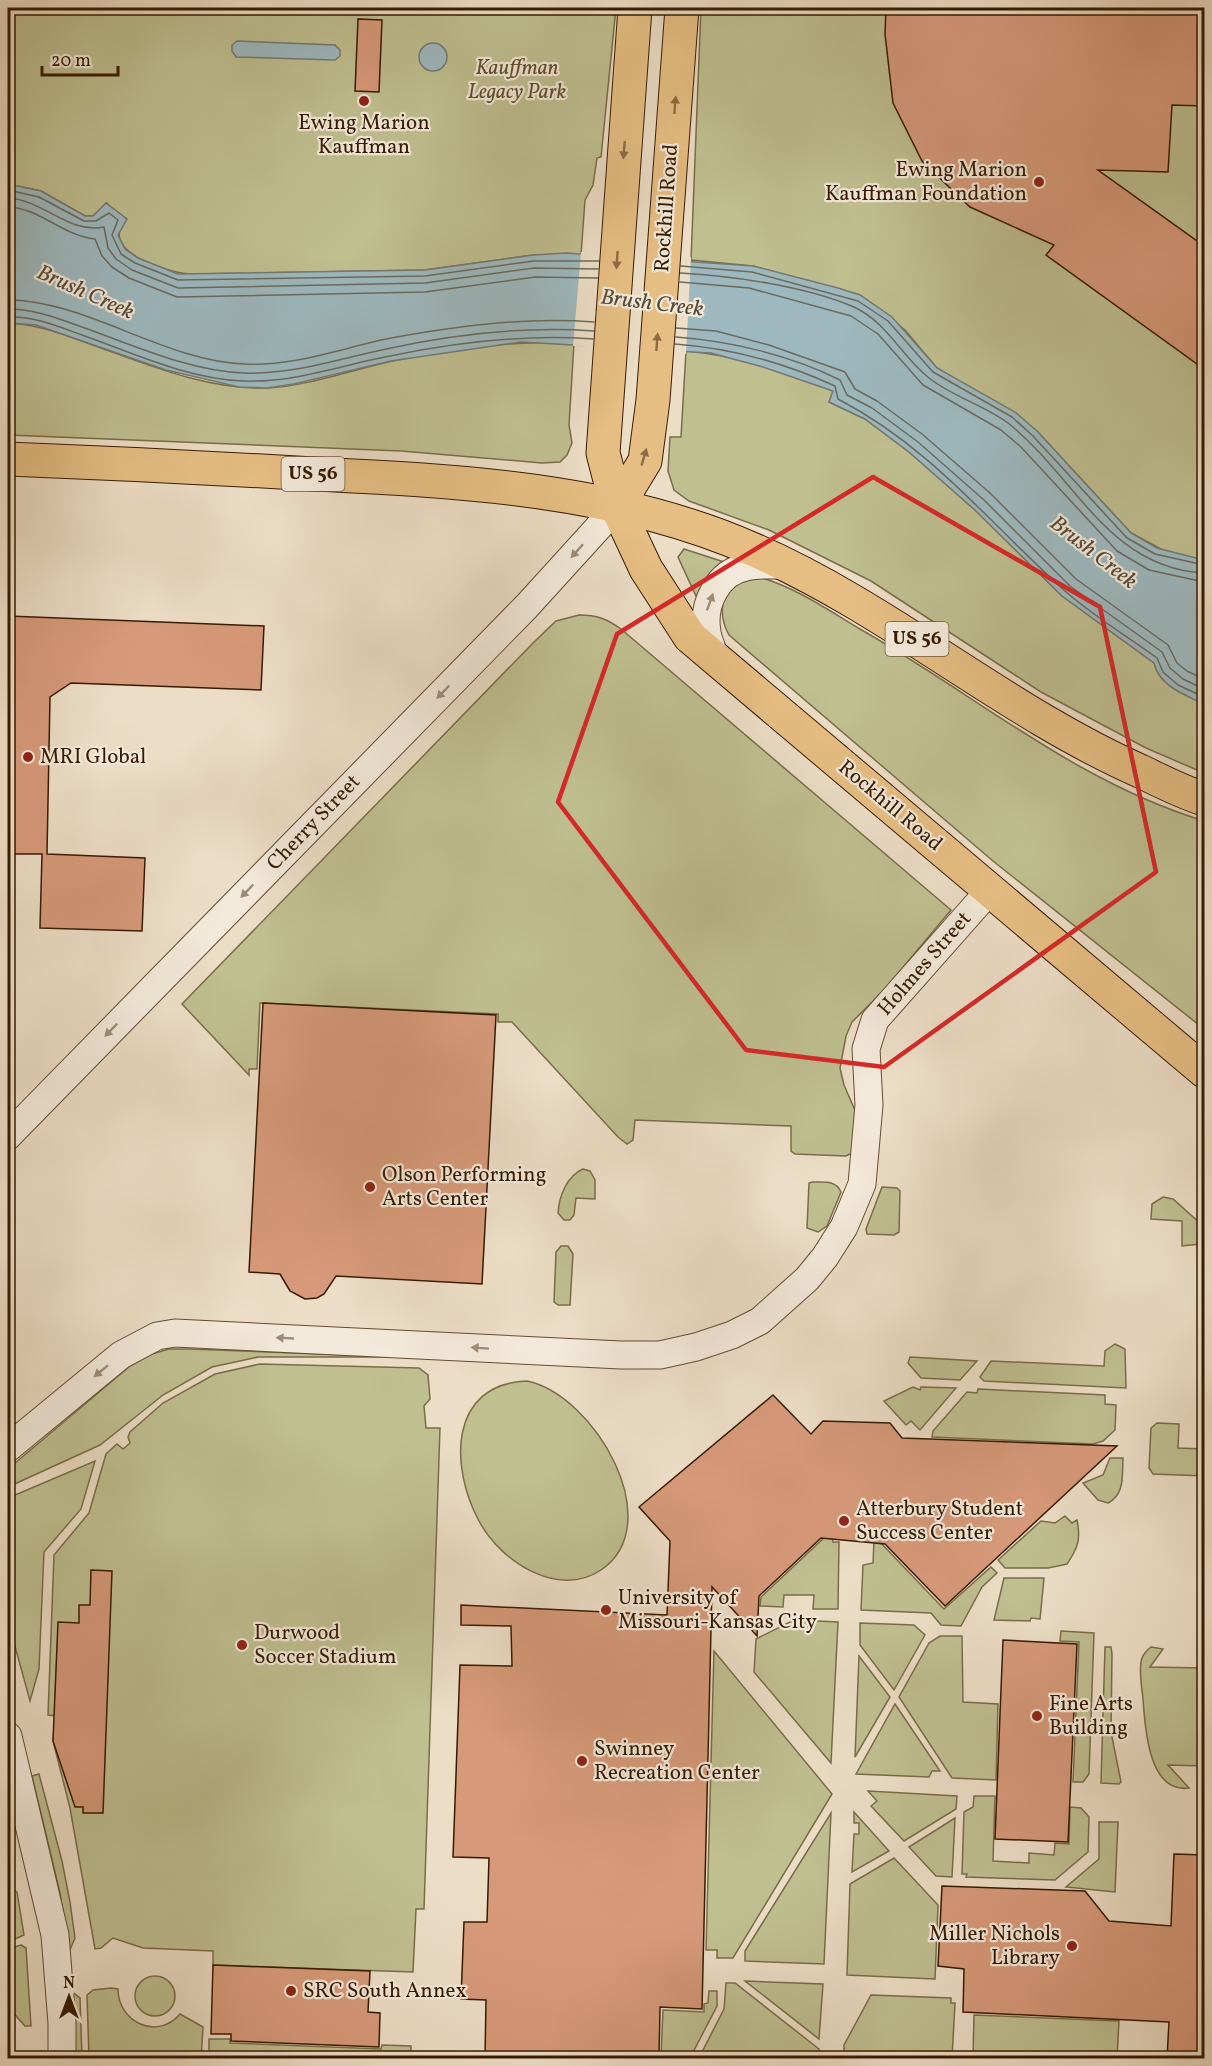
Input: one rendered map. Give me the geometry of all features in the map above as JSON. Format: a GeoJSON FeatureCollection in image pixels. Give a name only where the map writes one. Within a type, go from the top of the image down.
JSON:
{"type":"FeatureCollection","features":[{"type":"Feature","properties":{"kind":"main road","name":"Rockhill Road"},"geometry":{"type":"LineString","coordinates":[[636,8],[603,453],[616,507],[646,569],[690,637],[1204,1071]]}},
{"type":"Feature","properties":{"kind":"main road","name":"Rockhill Road"},"geometry":{"type":"LineString","coordinates":[[616,507],[645,461],[653,400],[682,8]]}},
{"type":"Feature","properties":{"kind":"main road","name":"US 56"},"geometry":{"type":"LineString","coordinates":[[8,459],[450,481],[536,491],[694,526],[784,565],[884,618],[1013,704],[1100,754],[1204,799]]}},
{"type":"Feature","properties":{"kind":"street","name":"Cherry Street"},"geometry":{"type":"LineString","coordinates":[[8,1136],[526,607],[616,507]]}},
{"type":"Feature","properties":{"kind":"street"},"geometry":{"type":"LineString","coordinates":[[715,658],[707,632],[706,613],[715,588],[725,576],[746,567],[784,565]]}},
{"type":"Feature","properties":{"kind":"street","name":"Holmes Street"},"geometry":{"type":"LineString","coordinates":[[8,1448],[121,1355],[157,1336],[175,1333],[538,1352],[660,1355],[696,1347],[732,1335],[760,1321],[807,1279],[844,1227],[862,1184],[869,1105],[866,1049],[876,1020],[990,890]]}},
{"type":"Feature","properties":{"kind":"street"},"geometry":{"type":"LineString","coordinates":[[8,1736],[55,1935],[62,2023],[62,2058]]}},
{"type":"Feature","properties":{"kind":"highlighted area"},"geometry":{"type":"Polygon","coordinates":[[[873,477],[1100,607],[1156,872],[884,1067],[746,1050],[558,802],[617,634],[873,477]]]}},
{"type":"Feature","properties":{"kind":"green space","name":"Kauffman Legacy Park"},"geometry":{"type":"Polygon","coordinates":[[[8,8],[616,8],[601,157],[597,158],[593,185],[585,200],[581,255],[533,255],[425,270],[193,274],[171,271],[145,262],[125,247],[120,238],[120,228],[107,203],[93,216],[85,216],[41,191],[8,184],[8,8]]]}},
{"type":"Feature","properties":{"kind":"green space"},"geometry":{"type":"Polygon","coordinates":[[[701,8],[1204,8],[1204,572],[1131,533],[1037,431],[937,368],[905,330],[860,295],[753,266],[691,260],[701,8]]]}},
{"type":"Feature","properties":{"kind":"green space"},"geometry":{"type":"Polygon","coordinates":[[[8,323],[38,327],[58,333],[153,367],[198,380],[221,385],[267,388],[328,378],[388,362],[457,349],[504,344],[574,343],[569,425],[572,443],[567,455],[560,462],[542,463],[401,451],[8,435],[8,323]]]}},
{"type":"Feature","properties":{"kind":"green space"},"geometry":{"type":"Polygon","coordinates":[[[686,351],[743,361],[779,371],[833,391],[829,402],[865,419],[909,452],[975,510],[1062,596],[1154,663],[1167,684],[1204,704],[1204,773],[1146,748],[1041,692],[871,581],[769,530],[689,501],[674,490],[668,471],[670,437],[681,437],[686,351]]]}},
{"type":"Feature","properties":{"kind":"green space"},"geometry":{"type":"Polygon","coordinates":[[[684,549],[724,562],[701,594],[696,596],[678,557],[684,549]]]}},
{"type":"Feature","properties":{"kind":"green space"},"geometry":{"type":"Polygon","coordinates":[[[759,577],[798,593],[823,607],[1069,760],[1157,804],[1204,821],[1204,1029],[993,861],[729,635],[722,608],[726,594],[738,583],[759,577]]]}},
{"type":"Feature","properties":{"kind":"green space"},"geometry":{"type":"Polygon","coordinates":[[[579,615],[602,618],[621,629],[951,910],[884,990],[852,1022],[846,1036],[840,1068],[844,1085],[857,1115],[854,1152],[846,1156],[795,1154],[791,1151],[791,1126],[635,1120],[633,1140],[627,1144],[512,1022],[498,1022],[498,1014],[260,1003],[257,1069],[249,1069],[249,1075],[182,1004],[534,642],[556,621],[579,615]]]}},
{"type":"Feature","properties":{"kind":"green space"},"geometry":{"type":"Polygon","coordinates":[[[583,1169],[590,1171],[595,1180],[595,1199],[576,1198],[574,1215],[570,1220],[564,1220],[558,1213],[562,1193],[572,1176],[583,1169]]]}},
{"type":"Feature","properties":{"kind":"green space"},"geometry":{"type":"Polygon","coordinates":[[[809,1183],[836,1185],[841,1192],[827,1226],[818,1232],[807,1228],[809,1183]]]}},
{"type":"Feature","properties":{"kind":"green space"},"geometry":{"type":"Polygon","coordinates":[[[882,1187],[897,1188],[900,1191],[899,1232],[894,1235],[867,1234],[866,1229],[882,1187]]]}},
{"type":"Feature","properties":{"kind":"green space"},"geometry":{"type":"Polygon","coordinates":[[[1163,1197],[1173,1199],[1202,1225],[1204,1239],[1201,1244],[1182,1246],[1182,1221],[1151,1219],[1152,1204],[1163,1197]]]}},
{"type":"Feature","properties":{"kind":"green space"},"geometry":{"type":"Polygon","coordinates":[[[561,1246],[568,1246],[573,1254],[570,1305],[558,1305],[554,1302],[556,1252],[561,1246]]]}},
{"type":"Feature","properties":{"kind":"green space"},"geometry":{"type":"Polygon","coordinates":[[[1115,1344],[1125,1349],[1126,1388],[984,1381],[980,1377],[991,1361],[1104,1366],[1105,1351],[1115,1344]]]}},
{"type":"Feature","properties":{"kind":"green space"},"geometry":{"type":"Polygon","coordinates":[[[169,1349],[399,1357],[258,1357],[212,1367],[163,1395],[100,1445],[8,1487],[8,1469],[130,1366],[152,1354],[169,1349]]]}},
{"type":"Feature","properties":{"kind":"green space"},"geometry":{"type":"Polygon","coordinates":[[[910,1357],[977,1361],[960,1380],[921,1378],[908,1363],[910,1357]]]}},
{"type":"Feature","properties":{"kind":"green space","name":"Durwood Soccer Stadium"},"geometry":{"type":"Polygon","coordinates":[[[260,1364],[419,1368],[428,1375],[430,1399],[424,1406],[426,1428],[440,1428],[424,1909],[416,1909],[413,1972],[213,1965],[213,1951],[143,1948],[113,1938],[101,1948],[95,1949],[70,1808],[53,1741],[55,1716],[48,1715],[54,1555],[89,1513],[106,1454],[117,1444],[123,1449],[130,1443],[128,1437],[130,1432],[163,1403],[215,1374],[260,1364]]]}},
{"type":"Feature","properties":{"kind":"green space"},"geometry":{"type":"Polygon","coordinates":[[[527,1381],[552,1391],[577,1410],[598,1435],[615,1464],[625,1494],[628,1523],[620,1549],[601,1570],[584,1578],[567,1580],[549,1578],[515,1562],[489,1536],[469,1500],[463,1477],[461,1454],[462,1432],[469,1413],[482,1397],[501,1386],[527,1381]]]}},
{"type":"Feature","properties":{"kind":"green space"},"geometry":{"type":"Polygon","coordinates":[[[913,1387],[920,1390],[921,1387],[956,1388],[920,1430],[911,1421],[906,1425],[884,1401],[913,1387]]]}},
{"type":"Feature","properties":{"kind":"green space"},"geometry":{"type":"Polygon","coordinates":[[[978,1389],[1105,1395],[1105,1404],[1116,1405],[1115,1430],[1103,1441],[1093,1444],[932,1437],[933,1431],[967,1392],[977,1393],[978,1389]]]}},
{"type":"Feature","properties":{"kind":"green space"},"geometry":{"type":"Polygon","coordinates":[[[1157,1423],[1179,1424],[1178,1448],[1204,1449],[1204,1476],[1153,1474],[1149,1468],[1151,1428],[1157,1423]]]}},
{"type":"Feature","properties":{"kind":"green space"},"geometry":{"type":"Polygon","coordinates":[[[1110,1458],[1123,1458],[1123,1471],[1120,1490],[1108,1503],[1098,1500],[1083,1483],[1103,1475],[1110,1458]]]}},
{"type":"Feature","properties":{"kind":"green space"},"geometry":{"type":"Polygon","coordinates":[[[95,1461],[81,1509],[44,1552],[39,1669],[30,1701],[8,1621],[8,1498],[95,1461]]]}},
{"type":"Feature","properties":{"kind":"green space"},"geometry":{"type":"Polygon","coordinates":[[[1065,1516],[1072,1523],[1077,1520],[1079,1533],[1076,1548],[1067,1564],[1048,1568],[1005,1568],[998,1560],[1041,1521],[1055,1523],[1065,1516]]]}},
{"type":"Feature","properties":{"kind":"green space"},"geometry":{"type":"Polygon","coordinates":[[[825,1537],[832,1537],[833,1542],[839,1542],[838,1609],[813,1609],[814,1595],[784,1595],[783,1607],[760,1606],[761,1597],[825,1537]]]}},
{"type":"Feature","properties":{"kind":"green space"},"geometry":{"type":"Polygon","coordinates":[[[874,1540],[878,1540],[944,1609],[991,1567],[997,1573],[982,1587],[961,1626],[941,1625],[931,1613],[861,1610],[863,1565],[873,1563],[874,1540]]]}},
{"type":"Feature","properties":{"kind":"green space"},"geometry":{"type":"Polygon","coordinates":[[[1004,1578],[1044,1578],[1040,1619],[994,1620],[1004,1578]]]}},
{"type":"Feature","properties":{"kind":"green space"},"geometry":{"type":"Polygon","coordinates":[[[794,1620],[838,1622],[831,1763],[754,1672],[756,1639],[794,1620]]]}},
{"type":"Feature","properties":{"kind":"green space"},"geometry":{"type":"Polygon","coordinates":[[[860,1623],[914,1625],[925,1635],[894,1690],[860,1645],[860,1623]]]}},
{"type":"Feature","properties":{"kind":"green space"},"geometry":{"type":"Polygon","coordinates":[[[1061,1631],[1094,1633],[1089,1774],[1083,1782],[1073,1782],[1079,1642],[1060,1641],[1061,1631]]]}},
{"type":"Feature","properties":{"kind":"green space"},"geometry":{"type":"Polygon","coordinates":[[[940,1636],[962,1636],[963,1702],[998,1704],[996,1780],[952,1778],[899,1697],[929,1643],[940,1636]]]}},
{"type":"Feature","properties":{"kind":"green space"},"geometry":{"type":"Polygon","coordinates":[[[1105,1647],[1111,1647],[1112,1654],[1111,1732],[1121,1782],[1119,1784],[1101,1783],[1105,1647]]]}},
{"type":"Feature","properties":{"kind":"green space"},"geometry":{"type":"Polygon","coordinates":[[[1151,1647],[1163,1649],[1150,1667],[1204,1668],[1204,1766],[1168,1765],[1189,1788],[1175,1787],[1165,1780],[1157,1770],[1151,1756],[1145,1725],[1140,1673],[1142,1658],[1151,1647]]]}},
{"type":"Feature","properties":{"kind":"green space"},"geometry":{"type":"Polygon","coordinates":[[[714,1651],[832,1794],[733,1958],[717,1958],[717,1950],[706,1950],[714,1651]]]}},
{"type":"Feature","properties":{"kind":"green space"},"geometry":{"type":"Polygon","coordinates":[[[859,1656],[890,1697],[855,1757],[859,1656]]]}},
{"type":"Feature","properties":{"kind":"green space"},"geometry":{"type":"Polygon","coordinates":[[[895,1704],[940,1771],[932,1771],[929,1777],[856,1774],[895,1704]]]}},
{"type":"Feature","properties":{"kind":"green space"},"geometry":{"type":"Polygon","coordinates":[[[39,1774],[62,1861],[70,1902],[75,1938],[69,1952],[60,1893],[32,1776],[39,1774]]]}},
{"type":"Feature","properties":{"kind":"green space"},"geometry":{"type":"Polygon","coordinates":[[[868,1791],[957,1796],[956,1809],[904,1841],[871,1806],[877,1801],[868,1791]]]}},
{"type":"Feature","properties":{"kind":"green space"},"geometry":{"type":"Polygon","coordinates":[[[974,1796],[995,1796],[993,1861],[1029,1863],[1029,1853],[1054,1855],[1055,1843],[1069,1844],[1070,1807],[1081,1808],[1089,1817],[1088,1852],[1055,1880],[966,1877],[967,1874],[962,1874],[964,1812],[973,1807],[974,1796]]]}},
{"type":"Feature","properties":{"kind":"green space"},"geometry":{"type":"Polygon","coordinates":[[[854,1812],[889,1851],[852,1872],[854,1834],[859,1834],[859,1823],[854,1823],[854,1812]]]}},
{"type":"Feature","properties":{"kind":"green space"},"geometry":{"type":"Polygon","coordinates":[[[831,1813],[824,1964],[745,1961],[745,1951],[831,1813]]]}},
{"type":"Feature","properties":{"kind":"green space"},"geometry":{"type":"Polygon","coordinates":[[[955,1818],[952,1877],[936,1876],[909,1847],[955,1818]]]}},
{"type":"Feature","properties":{"kind":"green space"},"geometry":{"type":"Polygon","coordinates":[[[1099,1822],[1118,1822],[1115,1892],[1066,1887],[1099,1859],[1099,1822]]]}},
{"type":"Feature","properties":{"kind":"green space"},"geometry":{"type":"Polygon","coordinates":[[[894,1858],[938,1905],[935,1979],[847,1975],[850,1884],[894,1858]]]}},
{"type":"Feature","properties":{"kind":"green space"},"geometry":{"type":"Polygon","coordinates":[[[8,1886],[17,1892],[24,1935],[8,1942],[8,1886]]]}},
{"type":"Feature","properties":{"kind":"green space"},"geometry":{"type":"Polygon","coordinates":[[[21,1945],[26,1948],[31,2026],[25,2026],[8,2007],[8,1949],[21,1945]]]}},
{"type":"Feature","properties":{"kind":"green space"},"geometry":{"type":"Polygon","coordinates":[[[155,1976],[163,1977],[169,1982],[174,1988],[174,2004],[169,2010],[163,2015],[155,2016],[147,2015],[141,2010],[136,2004],[135,1996],[136,1988],[141,1982],[147,1977],[155,1976]]]}},
{"type":"Feature","properties":{"kind":"green space"},"geometry":{"type":"Polygon","coordinates":[[[745,1981],[823,1984],[819,2039],[745,1981]]]}},
{"type":"Feature","properties":{"kind":"green space"},"geometry":{"type":"Polygon","coordinates":[[[726,1983],[735,1983],[819,2049],[819,2058],[699,2058],[724,2009],[726,1983]]]}},
{"type":"Feature","properties":{"kind":"green space"},"geometry":{"type":"Polygon","coordinates":[[[118,1989],[124,2011],[140,2024],[150,2027],[161,2026],[171,2022],[180,2014],[203,2027],[201,2058],[89,2058],[87,1995],[93,1990],[118,1989]]]}},
{"type":"Feature","properties":{"kind":"green space"},"geometry":{"type":"Polygon","coordinates":[[[71,1991],[80,1998],[82,2058],[74,2058],[71,1991]]]}},
{"type":"Feature","properties":{"kind":"green space"},"geometry":{"type":"Polygon","coordinates":[[[709,1991],[717,1991],[717,2006],[690,2058],[661,2058],[663,2010],[704,2012],[704,2004],[708,2003],[709,1991]]]}},
{"type":"Feature","properties":{"kind":"green space"},"geometry":{"type":"Polygon","coordinates":[[[871,1995],[951,1998],[951,2003],[955,2003],[952,2058],[844,2055],[844,2045],[871,1995]]]}},
{"type":"Feature","properties":{"kind":"green space"},"geometry":{"type":"Polygon","coordinates":[[[974,2015],[1119,2021],[1117,2058],[973,2058],[974,2015]]]}},
{"type":"Feature","properties":{"kind":"green space"},"geometry":{"type":"Polygon","coordinates":[[[209,2039],[230,2039],[230,2043],[381,2049],[382,2045],[411,2046],[411,2058],[209,2058],[209,2039]]]}},
{"type":"Feature","properties":{"kind":"water"},"geometry":{"type":"Polygon","coordinates":[[[237,41],[335,45],[340,50],[340,56],[335,60],[236,57],[232,51],[232,45],[237,41]]]}},
{"type":"Feature","properties":{"kind":"water"},"geometry":{"type":"Polygon","coordinates":[[[433,43],[443,47],[447,57],[443,67],[433,71],[423,67],[419,57],[423,47],[433,43]]]}},
{"type":"Feature","properties":{"kind":"water","name":"Brush Creek"},"geometry":{"type":"Polygon","coordinates":[[[8,184],[41,191],[85,216],[93,216],[106,203],[127,219],[118,235],[125,249],[138,258],[178,274],[425,270],[533,255],[566,253],[753,266],[860,295],[892,317],[937,368],[1015,412],[1037,431],[1131,533],[1157,548],[1204,560],[1204,704],[1167,684],[1154,663],[1062,596],[975,510],[909,452],[865,419],[829,402],[833,391],[763,367],[711,353],[521,342],[391,361],[294,384],[267,388],[239,387],[166,370],[36,325],[8,323],[8,184]]]}},
{"type":"Feature","properties":{"kind":"pier"},"geometry":{"type":"Polygon","coordinates":[[[581,252],[691,257],[686,354],[573,346],[581,252]]]}},
{"type":"Feature","properties":{"kind":"building","name":"Ewing Marion Kauffman Foundation"},"geometry":{"type":"Polygon","coordinates":[[[886,8],[1204,8],[1204,106],[1172,105],[1168,172],[1098,170],[1204,246],[1204,369],[1046,255],[1054,245],[970,207],[922,161],[893,103],[885,34],[886,8]]]}},
{"type":"Feature","properties":{"kind":"building"},"geometry":{"type":"Polygon","coordinates":[[[358,19],[382,20],[379,92],[355,91],[358,19]]]}},
{"type":"Feature","properties":{"kind":"building","name":"MRI Global"},"geometry":{"type":"Polygon","coordinates":[[[8,616],[264,626],[261,690],[71,683],[50,697],[47,854],[145,858],[142,931],[40,928],[42,854],[8,854],[8,616]]]}},
{"type":"Feature","properties":{"kind":"building","name":"Olson Performing Arts Center"},"geometry":{"type":"Polygon","coordinates":[[[263,1003],[496,1015],[482,1284],[336,1276],[324,1294],[317,1298],[305,1299],[290,1291],[280,1274],[249,1272],[263,1003]]]}},
{"type":"Feature","properties":{"kind":"building","name":"Swinney Recreation Center"},"geometry":{"type":"Polygon","coordinates":[[[773,1395],[811,1434],[823,1421],[890,1423],[902,1438],[1117,1446],[945,1606],[885,1544],[821,1538],[759,1596],[757,1636],[712,1587],[702,2009],[660,2007],[659,2058],[485,2058],[486,2000],[461,1999],[464,1922],[487,1922],[489,1858],[453,1857],[460,1665],[512,1666],[511,1626],[461,1625],[461,1605],[667,1615],[670,1541],[639,1507],[773,1395]]]}},
{"type":"Feature","properties":{"kind":"building"},"geometry":{"type":"Polygon","coordinates":[[[91,1570],[112,1571],[103,1813],[83,1813],[83,1807],[75,1807],[53,1741],[58,1622],[79,1623],[79,1605],[90,1605],[91,1570]]]}},
{"type":"Feature","properties":{"kind":"building","name":"Fine Arts Building"},"geometry":{"type":"Polygon","coordinates":[[[1003,1640],[1077,1644],[1068,1842],[995,1839],[1003,1640]]]}},
{"type":"Feature","properties":{"kind":"building","name":"Miller Nichols Library"},"geometry":{"type":"Polygon","coordinates":[[[1174,1854],[1204,1855],[1204,2058],[1167,2058],[1169,2022],[963,2012],[964,1969],[938,1966],[942,1886],[1085,1891],[1109,1921],[1171,1926],[1174,1854]]]}},
{"type":"Feature","properties":{"kind":"building","name":"SRC South Annex"},"geometry":{"type":"Polygon","coordinates":[[[213,1965],[370,1971],[368,2012],[380,2013],[379,2047],[231,2041],[231,2034],[211,2034],[213,1965]]]}},
{"type":"Feature","properties":{"kind":"place","name":"Ewing Marion Kauffman"},"geometry":{"type":"Point","coordinates":[364,101]}},
{"type":"Feature","properties":{"kind":"place","name":"Ewing Marion Kauffman Foundation"},"geometry":{"type":"Point","coordinates":[1039,182]}},
{"type":"Feature","properties":{"kind":"place","name":"MRI Global"},"geometry":{"type":"Point","coordinates":[28,757]}},
{"type":"Feature","properties":{"kind":"place","name":"Olson Performing Arts Center"},"geometry":{"type":"Point","coordinates":[370,1187]}},
{"type":"Feature","properties":{"kind":"place","name":"Atterbury Student Success Center"},"geometry":{"type":"Point","coordinates":[844,1521]}},
{"type":"Feature","properties":{"kind":"place","name":"University of Missouri-Kansas City"},"geometry":{"type":"Point","coordinates":[606,1610]}},
{"type":"Feature","properties":{"kind":"place","name":"Durwood Soccer Stadium"},"geometry":{"type":"Point","coordinates":[242,1645]}},
{"type":"Feature","properties":{"kind":"place","name":"Fine Arts Building"},"geometry":{"type":"Point","coordinates":[1037,1716]}},
{"type":"Feature","properties":{"kind":"place","name":"Swinney Recreation Center"},"geometry":{"type":"Point","coordinates":[582,1761]}},
{"type":"Feature","properties":{"kind":"place","name":"Miller Nichols Library"},"geometry":{"type":"Point","coordinates":[1072,1946]}},
{"type":"Feature","properties":{"kind":"place","name":"SRC South Annex"},"geometry":{"type":"Point","coordinates":[291,1991]}}]}
